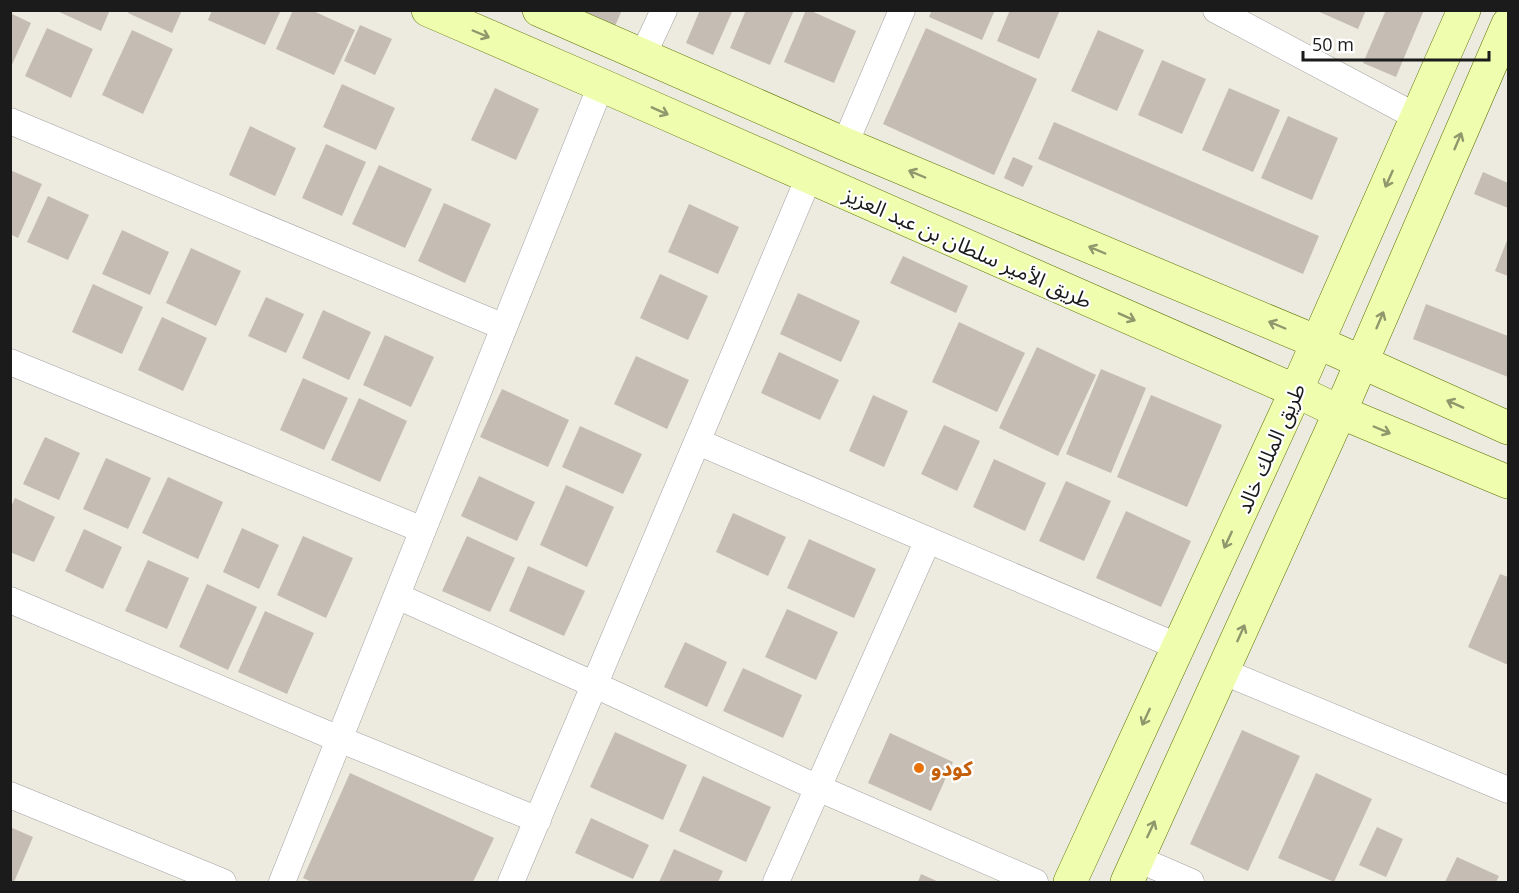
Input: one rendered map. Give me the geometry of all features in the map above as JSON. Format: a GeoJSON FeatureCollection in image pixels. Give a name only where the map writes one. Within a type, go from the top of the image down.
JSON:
{"type":"FeatureCollection","features":[{"type":"Feature","properties":{"kind":"main road","name":"طريق الأمير سلطان بن عبد العزيز"},"geometry":{"type":"LineString","coordinates":[[428,10],[1340,412],[1509,482]]}},
{"type":"Feature","properties":{"kind":"main road"},"geometry":{"type":"LineString","coordinates":[[539,10],[845,144],[1317,342],[1509,428]]}},
{"type":"Feature","properties":{"kind":"main road","name":"طريق الملك خالد"},"geometry":{"type":"LineString","coordinates":[[1070,882],[1296,391],[1464,10]]}},
{"type":"Feature","properties":{"kind":"main road"},"geometry":{"type":"LineString","coordinates":[[1132,871],[1362,363],[1509,24]]}},
{"type":"Feature","properties":{"kind":"street"},"geometry":{"type":"LineString","coordinates":[[643,56],[664,10]]}},
{"type":"Feature","properties":{"kind":"street"},"geometry":{"type":"LineString","coordinates":[[845,144],[902,10]]}},
{"type":"Feature","properties":{"kind":"street"},"geometry":{"type":"LineString","coordinates":[[1216,10],[1417,117]]}},
{"type":"Feature","properties":{"kind":"street"},"geometry":{"type":"LineString","coordinates":[[282,882],[601,85]]}},
{"type":"Feature","properties":{"kind":"street"},"geometry":{"type":"LineString","coordinates":[[10,121],[504,327]]}},
{"type":"Feature","properties":{"kind":"street"},"geometry":{"type":"LineString","coordinates":[[511,882],[809,177]]}},
{"type":"Feature","properties":{"kind":"street"},"geometry":{"type":"LineString","coordinates":[[10,362],[423,530]]}},
{"type":"Feature","properties":{"kind":"street"},"geometry":{"type":"LineString","coordinates":[[698,442],[1179,647]]}},
{"type":"Feature","properties":{"kind":"street"},"geometry":{"type":"LineString","coordinates":[[776,882],[928,540]]}},
{"type":"Feature","properties":{"kind":"street"},"geometry":{"type":"LineString","coordinates":[[397,596],[818,788],[1035,882]]}},
{"type":"Feature","properties":{"kind":"street"},"geometry":{"type":"LineString","coordinates":[[10,600],[538,820]]}},
{"type":"Feature","properties":{"kind":"street"},"geometry":{"type":"LineString","coordinates":[[1224,672],[1509,790]]}},
{"type":"Feature","properties":{"kind":"street"},"geometry":{"type":"LineString","coordinates":[[10,795],[223,882]]}},
{"type":"Feature","properties":{"kind":"street"},"geometry":{"type":"LineString","coordinates":[[1132,871],[1191,882]]}},
{"type":"Feature","properties":{"kind":"building"},"geometry":{"type":"Polygon","coordinates":[[[55,10],[110,10],[101,31],[55,10]]]}},
{"type":"Feature","properties":{"kind":"building"},"geometry":{"type":"Polygon","coordinates":[[[130,10],[182,10],[172,33],[128,13],[130,10]]]}},
{"type":"Feature","properties":{"kind":"building"},"geometry":{"type":"Polygon","coordinates":[[[212,10],[281,10],[265,45],[208,20],[212,10]]]}},
{"type":"Feature","properties":{"kind":"building"},"geometry":{"type":"Polygon","coordinates":[[[293,10],[311,10],[355,30],[334,75],[276,49],[293,10]]]}},
{"type":"Feature","properties":{"kind":"building"},"geometry":{"type":"Polygon","coordinates":[[[580,10],[622,10],[615,26],[580,10]]]}},
{"type":"Feature","properties":{"kind":"building"},"geometry":{"type":"Polygon","coordinates":[[[700,10],[732,12],[713,55],[686,43],[700,10]]]}},
{"type":"Feature","properties":{"kind":"building"},"geometry":{"type":"Polygon","coordinates":[[[746,10],[794,10],[770,65],[730,48],[746,10]]]}},
{"type":"Feature","properties":{"kind":"building"},"geometry":{"type":"Polygon","coordinates":[[[806,10],[856,31],[834,83],[784,62],[806,10]]]}},
{"type":"Feature","properties":{"kind":"building"},"geometry":{"type":"Polygon","coordinates":[[[932,10],[995,10],[982,40],[929,17],[932,10]]]}},
{"type":"Feature","properties":{"kind":"building"},"geometry":{"type":"Polygon","coordinates":[[[1010,10],[1060,10],[1039,59],[997,41],[1010,10]]]}},
{"type":"Feature","properties":{"kind":"building"},"geometry":{"type":"Polygon","coordinates":[[[1315,10],[1366,10],[1358,29],[1315,10]]]}},
{"type":"Feature","properties":{"kind":"building"},"geometry":{"type":"Polygon","coordinates":[[[1386,10],[1424,10],[1396,77],[1363,63],[1386,10]]]}},
{"type":"Feature","properties":{"kind":"building"},"geometry":{"type":"Polygon","coordinates":[[[10,13],[31,23],[10,69],[10,13]]]}},
{"type":"Feature","properties":{"kind":"building"},"geometry":{"type":"Polygon","coordinates":[[[360,25],[392,39],[375,75],[344,61],[360,25]]]}},
{"type":"Feature","properties":{"kind":"building"},"geometry":{"type":"Polygon","coordinates":[[[47,28],[93,49],[71,98],[25,76],[47,28]]]}},
{"type":"Feature","properties":{"kind":"building"},"geometry":{"type":"Polygon","coordinates":[[[926,28],[1037,79],[994,175],[883,124],[926,28]]]}},
{"type":"Feature","properties":{"kind":"building"},"geometry":{"type":"Polygon","coordinates":[[[132,30],[173,49],[143,114],[102,95],[132,30]]]}},
{"type":"Feature","properties":{"kind":"building"},"geometry":{"type":"Polygon","coordinates":[[[1098,30],[1144,50],[1117,111],[1071,91],[1098,30]]]}},
{"type":"Feature","properties":{"kind":"building"},"geometry":{"type":"Polygon","coordinates":[[[1162,60],[1206,79],[1182,134],[1138,115],[1162,60]]]}},
{"type":"Feature","properties":{"kind":"building"},"geometry":{"type":"Polygon","coordinates":[[[342,84],[395,108],[376,150],[323,127],[342,84]]]}},
{"type":"Feature","properties":{"kind":"building"},"geometry":{"type":"Polygon","coordinates":[[[495,88],[539,109],[516,160],[471,140],[495,88]]]}},
{"type":"Feature","properties":{"kind":"building"},"geometry":{"type":"Polygon","coordinates":[[[1229,88],[1280,110],[1253,172],[1202,150],[1229,88]]]}},
{"type":"Feature","properties":{"kind":"building"},"geometry":{"type":"Polygon","coordinates":[[[1288,116],[1338,138],[1312,200],[1261,178],[1288,116]]]}},
{"type":"Feature","properties":{"kind":"building"},"geometry":{"type":"Polygon","coordinates":[[[1054,122],[1319,236],[1303,274],[1038,159],[1054,122]]]}},
{"type":"Feature","properties":{"kind":"building"},"geometry":{"type":"Polygon","coordinates":[[[250,126],[296,148],[275,196],[229,175],[250,126]]]}},
{"type":"Feature","properties":{"kind":"building"},"geometry":{"type":"Polygon","coordinates":[[[326,144],[366,162],[342,216],[302,198],[326,144]]]}},
{"type":"Feature","properties":{"kind":"building"},"geometry":{"type":"Polygon","coordinates":[[[1013,157],[1033,166],[1023,187],[1004,178],[1013,157]]]}},
{"type":"Feature","properties":{"kind":"building"},"geometry":{"type":"Polygon","coordinates":[[[379,165],[432,189],[405,248],[352,224],[379,165]]]}},
{"type":"Feature","properties":{"kind":"building"},"geometry":{"type":"Polygon","coordinates":[[[10,170],[42,184],[18,238],[10,234],[10,170]]]}},
{"type":"Feature","properties":{"kind":"building"},"geometry":{"type":"Polygon","coordinates":[[[1483,172],[1508,183],[1508,208],[1474,194],[1483,172]]]}},
{"type":"Feature","properties":{"kind":"building"},"geometry":{"type":"Polygon","coordinates":[[[48,196],[89,215],[68,260],[27,242],[48,196]]]}},
{"type":"Feature","properties":{"kind":"building"},"geometry":{"type":"Polygon","coordinates":[[[444,203],[491,224],[465,283],[418,261],[444,203]]]}},
{"type":"Feature","properties":{"kind":"building"},"geometry":{"type":"Polygon","coordinates":[[[689,204],[739,227],[718,274],[668,252],[689,204]]]}},
{"type":"Feature","properties":{"kind":"building"},"geometry":{"type":"Polygon","coordinates":[[[122,230],[169,252],[150,295],[102,274],[122,230]]]}},
{"type":"Feature","properties":{"kind":"building"},"geometry":{"type":"Polygon","coordinates":[[[1508,238],[1508,276],[1495,271],[1508,238]]]}},
{"type":"Feature","properties":{"kind":"building"},"geometry":{"type":"Polygon","coordinates":[[[191,248],[241,271],[216,326],[166,303],[191,248]]]}},
{"type":"Feature","properties":{"kind":"building"},"geometry":{"type":"Polygon","coordinates":[[[903,256],[968,286],[956,313],[890,283],[903,256]]]}},
{"type":"Feature","properties":{"kind":"building"},"geometry":{"type":"Polygon","coordinates":[[[660,274],[708,296],[688,340],[640,318],[660,274]]]}},
{"type":"Feature","properties":{"kind":"building"},"geometry":{"type":"Polygon","coordinates":[[[93,284],[143,307],[122,354],[72,332],[93,284]]]}},
{"type":"Feature","properties":{"kind":"building"},"geometry":{"type":"Polygon","coordinates":[[[798,293],[860,321],[841,362],[780,334],[798,293]]]}},
{"type":"Feature","properties":{"kind":"building"},"geometry":{"type":"Polygon","coordinates":[[[266,297],[304,314],[286,353],[248,336],[266,297]]]}},
{"type":"Feature","properties":{"kind":"building"},"geometry":{"type":"Polygon","coordinates":[[[1426,304],[1508,336],[1508,377],[1413,339],[1426,304]]]}},
{"type":"Feature","properties":{"kind":"building"},"geometry":{"type":"Polygon","coordinates":[[[323,310],[371,332],[349,380],[302,358],[323,310]]]}},
{"type":"Feature","properties":{"kind":"building"},"geometry":{"type":"Polygon","coordinates":[[[162,317],[207,338],[183,391],[138,370],[162,317]]]}},
{"type":"Feature","properties":{"kind":"building"},"geometry":{"type":"Polygon","coordinates":[[[959,322],[1025,353],[997,412],[932,382],[959,322]]]}},
{"type":"Feature","properties":{"kind":"building"},"geometry":{"type":"Polygon","coordinates":[[[385,335],[434,357],[411,407],[363,385],[385,335]]]}},
{"type":"Feature","properties":{"kind":"building"},"geometry":{"type":"Polygon","coordinates":[[[1037,347],[1096,375],[1058,456],[999,428],[1037,347]]]}},
{"type":"Feature","properties":{"kind":"building"},"geometry":{"type":"Polygon","coordinates":[[[779,352],[839,380],[820,420],[761,393],[779,352]]]}},
{"type":"Feature","properties":{"kind":"building"},"geometry":{"type":"Polygon","coordinates":[[[636,356],[689,380],[667,429],[614,404],[636,356]]]}},
{"type":"Feature","properties":{"kind":"building"},"geometry":{"type":"Polygon","coordinates":[[[1101,369],[1146,388],[1111,473],[1066,454],[1101,369]]]}},
{"type":"Feature","properties":{"kind":"building"},"geometry":{"type":"Polygon","coordinates":[[[303,378],[348,398],[324,450],[280,430],[303,378]]]}},
{"type":"Feature","properties":{"kind":"building"},"geometry":{"type":"Polygon","coordinates":[[[502,389],[569,420],[548,467],[480,437],[502,389]]]}},
{"type":"Feature","properties":{"kind":"building"},"geometry":{"type":"Polygon","coordinates":[[[873,395],[908,411],[884,467],[849,451],[873,395]]]}},
{"type":"Feature","properties":{"kind":"building"},"geometry":{"type":"Polygon","coordinates":[[[1151,395],[1222,425],[1187,507],[1117,477],[1151,395]]]}},
{"type":"Feature","properties":{"kind":"building"},"geometry":{"type":"Polygon","coordinates":[[[359,398],[407,421],[380,482],[331,460],[359,398]]]}},
{"type":"Feature","properties":{"kind":"building"},"geometry":{"type":"Polygon","coordinates":[[[944,425],[980,441],[957,491],[921,474],[944,425]]]}},
{"type":"Feature","properties":{"kind":"building"},"geometry":{"type":"Polygon","coordinates":[[[580,426],[642,454],[623,494],[562,467],[580,426]]]}},
{"type":"Feature","properties":{"kind":"building"},"geometry":{"type":"Polygon","coordinates":[[[45,437],[80,453],[59,500],[23,484],[45,437]]]}},
{"type":"Feature","properties":{"kind":"building"},"geometry":{"type":"Polygon","coordinates":[[[106,458],[151,478],[128,529],[83,509],[106,458]]]}},
{"type":"Feature","properties":{"kind":"building"},"geometry":{"type":"Polygon","coordinates":[[[994,459],[1046,483],[1025,531],[973,507],[994,459]]]}},
{"type":"Feature","properties":{"kind":"building"},"geometry":{"type":"Polygon","coordinates":[[[479,476],[535,502],[517,541],[461,516],[479,476]]]}},
{"type":"Feature","properties":{"kind":"building"},"geometry":{"type":"Polygon","coordinates":[[[168,477],[223,502],[198,559],[142,533],[168,477]]]}},
{"type":"Feature","properties":{"kind":"building"},"geometry":{"type":"Polygon","coordinates":[[[1066,481],[1111,501],[1084,561],[1039,541],[1066,481]]]}},
{"type":"Feature","properties":{"kind":"building"},"geometry":{"type":"Polygon","coordinates":[[[566,485],[614,507],[587,567],[540,545],[566,485]]]}},
{"type":"Feature","properties":{"kind":"building"},"geometry":{"type":"Polygon","coordinates":[[[15,498],[55,517],[34,562],[10,552],[10,509],[15,498]]]}},
{"type":"Feature","properties":{"kind":"building"},"geometry":{"type":"Polygon","coordinates":[[[1126,511],[1191,541],[1161,607],[1096,578],[1126,511]]]}},
{"type":"Feature","properties":{"kind":"building"},"geometry":{"type":"Polygon","coordinates":[[[733,513],[786,537],[768,576],[716,552],[733,513]]]}},
{"type":"Feature","properties":{"kind":"building"},"geometry":{"type":"Polygon","coordinates":[[[242,528],[279,545],[259,589],[223,572],[242,528]]]}},
{"type":"Feature","properties":{"kind":"building"},"geometry":{"type":"Polygon","coordinates":[[[84,529],[122,547],[103,589],[65,571],[84,529]]]}},
{"type":"Feature","properties":{"kind":"building"},"geometry":{"type":"Polygon","coordinates":[[[303,536],[353,558],[326,618],[277,595],[303,536]]]}},
{"type":"Feature","properties":{"kind":"building"},"geometry":{"type":"Polygon","coordinates":[[[467,536],[515,558],[490,612],[442,591],[467,536]]]}},
{"type":"Feature","properties":{"kind":"building"},"geometry":{"type":"Polygon","coordinates":[[[809,539],[876,569],[854,618],[787,588],[809,539]]]}},
{"type":"Feature","properties":{"kind":"building"},"geometry":{"type":"Polygon","coordinates":[[[148,560],[189,578],[167,629],[125,611],[148,560]]]}},
{"type":"Feature","properties":{"kind":"building"},"geometry":{"type":"Polygon","coordinates":[[[528,566],[585,591],[564,636],[509,611],[528,566]]]}},
{"type":"Feature","properties":{"kind":"building"},"geometry":{"type":"Polygon","coordinates":[[[1500,574],[1508,577],[1508,665],[1468,647],[1500,574]]]}},
{"type":"Feature","properties":{"kind":"building"},"geometry":{"type":"Polygon","coordinates":[[[207,584],[257,607],[228,670],[179,647],[207,584]]]}},
{"type":"Feature","properties":{"kind":"building"},"geometry":{"type":"Polygon","coordinates":[[[787,609],[838,632],[816,680],[765,657],[787,609]]]}},
{"type":"Feature","properties":{"kind":"building"},"geometry":{"type":"Polygon","coordinates":[[[265,611],[314,633],[287,694],[238,672],[265,611]]]}},
{"type":"Feature","properties":{"kind":"building"},"geometry":{"type":"Polygon","coordinates":[[[685,642],[727,662],[707,707],[664,687],[685,642]]]}},
{"type":"Feature","properties":{"kind":"building"},"geometry":{"type":"Polygon","coordinates":[[[743,668],[802,695],[783,738],[723,711],[743,668]]]}},
{"type":"Feature","properties":{"kind":"building"},"geometry":{"type":"Polygon","coordinates":[[[1242,730],[1300,756],[1248,871],[1190,844],[1242,730]]]}},
{"type":"Feature","properties":{"kind":"building"},"geometry":{"type":"Polygon","coordinates":[[[615,732],[687,765],[663,820],[590,787],[615,732]]]}},
{"type":"Feature","properties":{"kind":"building"},"geometry":{"type":"Polygon","coordinates":[[[890,733],[953,762],[931,811],[868,783],[890,733]]]}},
{"type":"Feature","properties":{"kind":"building"},"geometry":{"type":"Polygon","coordinates":[[[350,773],[494,838],[473,882],[312,882],[303,878],[350,773]]]}},
{"type":"Feature","properties":{"kind":"building"},"geometry":{"type":"Polygon","coordinates":[[[1316,773],[1372,799],[1334,882],[1278,858],[1316,773]]]}},
{"type":"Feature","properties":{"kind":"building"},"geometry":{"type":"Polygon","coordinates":[[[703,776],[771,807],[746,862],[679,831],[703,776]]]}},
{"type":"Feature","properties":{"kind":"building"},"geometry":{"type":"Polygon","coordinates":[[[591,818],[649,845],[633,879],[575,853],[591,818]]]}},
{"type":"Feature","properties":{"kind":"building"},"geometry":{"type":"Polygon","coordinates":[[[10,827],[33,837],[14,882],[10,882],[10,827]]]}},
{"type":"Feature","properties":{"kind":"building"},"geometry":{"type":"Polygon","coordinates":[[[1377,827],[1403,839],[1386,877],[1359,865],[1377,827]]]}},
{"type":"Feature","properties":{"kind":"building"},"geometry":{"type":"Polygon","coordinates":[[[674,849],[723,871],[718,882],[659,882],[674,849]]]}},
{"type":"Feature","properties":{"kind":"building"},"geometry":{"type":"Polygon","coordinates":[[[1457,857],[1499,876],[1496,882],[1445,882],[1457,857]]]}},
{"type":"Feature","properties":{"kind":"building"},"geometry":{"type":"Polygon","coordinates":[[[921,874],[939,882],[918,882],[921,874]]]}},
{"type":"Feature","properties":{"kind":"place","name":"كودو"},"geometry":{"type":"Point","coordinates":[919,768]}}]}
